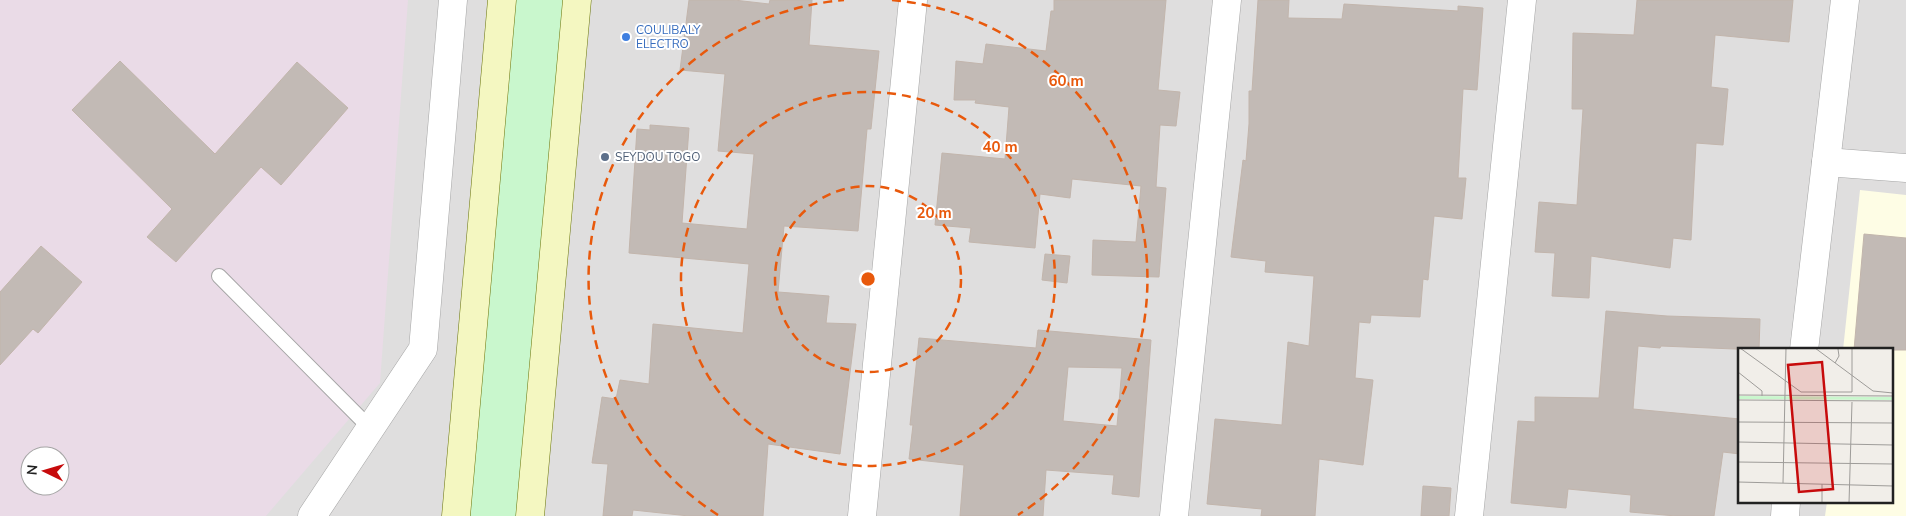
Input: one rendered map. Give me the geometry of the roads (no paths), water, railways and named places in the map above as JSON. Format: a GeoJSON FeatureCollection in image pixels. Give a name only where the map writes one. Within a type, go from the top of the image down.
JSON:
{"type":"FeatureCollection","features":[{"type":"Feature","properties":{"kind":"main road"},"geometry":{"type":"LineString","coordinates":[[456,516],[502,0]]}},
{"type":"Feature","properties":{"kind":"main road"},"geometry":{"type":"LineString","coordinates":[[530,516],[577,0]]}},
{"type":"Feature","properties":{"kind":"street"},"geometry":{"type":"LineString","coordinates":[[312,516],[423,349],[454,0]]}},
{"type":"Feature","properties":{"kind":"street"},"geometry":{"type":"LineString","coordinates":[[862,516],[913,0]]}},
{"type":"Feature","properties":{"kind":"street"},"geometry":{"type":"LineString","coordinates":[[1174,516],[1227,0]]}},
{"type":"Feature","properties":{"kind":"street"},"geometry":{"type":"LineString","coordinates":[[1469,516],[1522,0]]}},
{"type":"Feature","properties":{"kind":"street"},"geometry":{"type":"LineString","coordinates":[[1804,348],[1845,0]]}},
{"type":"Feature","properties":{"kind":"street"},"geometry":{"type":"LineString","coordinates":[[1826,162],[1906,168]]}},
{"type":"Feature","properties":{"kind":"lane"},"geometry":{"type":"LineString","coordinates":[[219,276],[371,429]]}},
{"type":"Feature","properties":{"kind":"place","name":"COULIBALY ELECTRO"},"geometry":{"type":"Point","coordinates":[626,37]}},
{"type":"Feature","properties":{"kind":"place","name":"SEYDOU TOGO"},"geometry":{"type":"Point","coordinates":[605,157]}}]}
